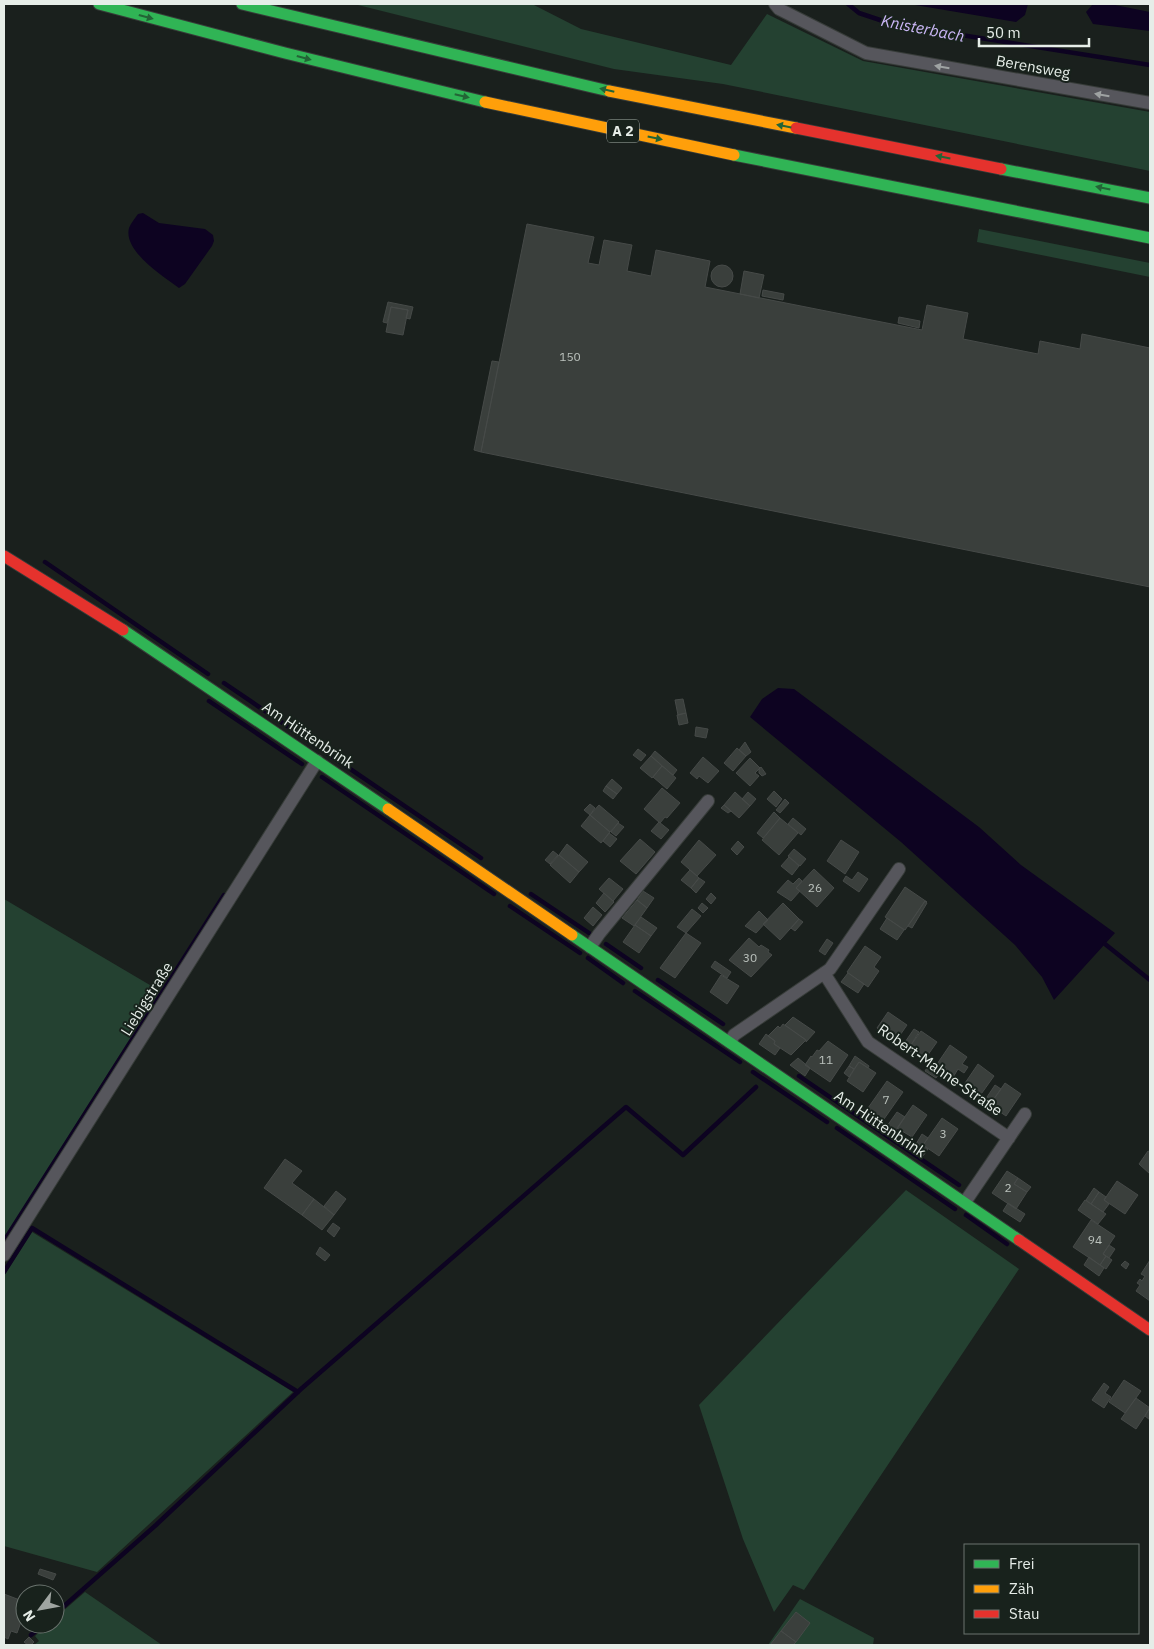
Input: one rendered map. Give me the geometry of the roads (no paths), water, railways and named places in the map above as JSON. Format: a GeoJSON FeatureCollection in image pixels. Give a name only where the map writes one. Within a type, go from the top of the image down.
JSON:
{"type":"FeatureCollection","features":[{"type":"Feature","properties":{"kind":"main road","name":"A 2"},"geometry":{"type":"LineString","coordinates":[[100,4],[321,63],[472,99],[743,157],[1150,238]]}},
{"type":"Feature","properties":{"kind":"main road","name":"A 2"},"geometry":{"type":"LineString","coordinates":[[242,4],[610,91],[1150,198]]}},
{"type":"Feature","properties":{"kind":"main road","name":"Am Hüttenbrink"},"geometry":{"type":"LineString","coordinates":[[4,556],[120,628],[317,761],[1150,1330]]}},
{"type":"Feature","properties":{"kind":"street","name":"Berensweg"},"geometry":{"type":"LineString","coordinates":[[775,4],[779,9],[866,53],[1150,103]]}},
{"type":"Feature","properties":{"kind":"street","name":"Liebigstraße"},"geometry":{"type":"LineString","coordinates":[[4,1255],[317,761]]}},
{"type":"Feature","properties":{"kind":"street"},"geometry":{"type":"LineString","coordinates":[[590,947],[708,801]]}},
{"type":"Feature","properties":{"kind":"street"},"geometry":{"type":"LineString","coordinates":[[730,1042],[734,1035],[830,969],[899,869]]}},
{"type":"Feature","properties":{"kind":"street","name":"Robert-Mahne-Straße"},"geometry":{"type":"LineString","coordinates":[[824,973],[868,1042],[1009,1138]]}},
{"type":"Feature","properties":{"kind":"street","name":"Robert-Mahne-Straße"},"geometry":{"type":"LineString","coordinates":[[965,1202],[1025,1114]]}},
{"type":"Feature","properties":{"kind":"waterway","name":"Knisterbach"},"geometry":{"type":"LineString","coordinates":[[848,4],[859,13],[892,24],[1150,65]]}},
{"type":"Feature","properties":{"kind":"waterway"},"geometry":{"type":"LineString","coordinates":[[45,562],[208,674]]}},
{"type":"Feature","properties":{"kind":"waterway"},"geometry":{"type":"LineString","coordinates":[[224,683],[481,858]]}},
{"type":"Feature","properties":{"kind":"waterway"},"geometry":{"type":"LineString","coordinates":[[209,701],[302,764]]}},
{"type":"Feature","properties":{"kind":"waterway"},"geometry":{"type":"LineString","coordinates":[[322,777],[494,894]]}},
{"type":"Feature","properties":{"kind":"waterway"},"geometry":{"type":"LineString","coordinates":[[531,894],[589,933]]}},
{"type":"Feature","properties":{"kind":"waterway"},"geometry":{"type":"LineString","coordinates":[[4,1241],[224,895]]}},
{"type":"Feature","properties":{"kind":"waterway"},"geometry":{"type":"LineString","coordinates":[[510,906],[580,953]]}},
{"type":"Feature","properties":{"kind":"waterway"},"geometry":{"type":"LineString","coordinates":[[606,944],[641,968]]}},
{"type":"Feature","properties":{"kind":"waterway"},"geometry":{"type":"LineString","coordinates":[[1105,944],[1150,980]]}},
{"type":"Feature","properties":{"kind":"waterway"},"geometry":{"type":"LineString","coordinates":[[588,958],[623,983]]}},
{"type":"Feature","properties":{"kind":"waterway"},"geometry":{"type":"LineString","coordinates":[[658,980],[723,1024]]}},
{"type":"Feature","properties":{"kind":"waterway"},"geometry":{"type":"LineString","coordinates":[[635,991],[740,1062]]}},
{"type":"Feature","properties":{"kind":"waterway"},"geometry":{"type":"LineString","coordinates":[[753,1072],[827,1122]]}},
{"type":"Feature","properties":{"kind":"waterway"},"geometry":{"type":"LineString","coordinates":[[799,1076],[959,1185]]}},
{"type":"Feature","properties":{"kind":"waterway"},"geometry":{"type":"LineString","coordinates":[[65,1605],[156,1525],[301,1389],[626,1107],[683,1155],[756,1087]]}},
{"type":"Feature","properties":{"kind":"waterway"},"geometry":{"type":"LineString","coordinates":[[837,1128],[955,1209]]}},
{"type":"Feature","properties":{"kind":"waterway"},"geometry":{"type":"LineString","coordinates":[[966,1215],[1007,1244]]}},
{"type":"Feature","properties":{"kind":"waterway"},"geometry":{"type":"LineString","coordinates":[[4,1272],[32,1228],[298,1392]]}}]}
